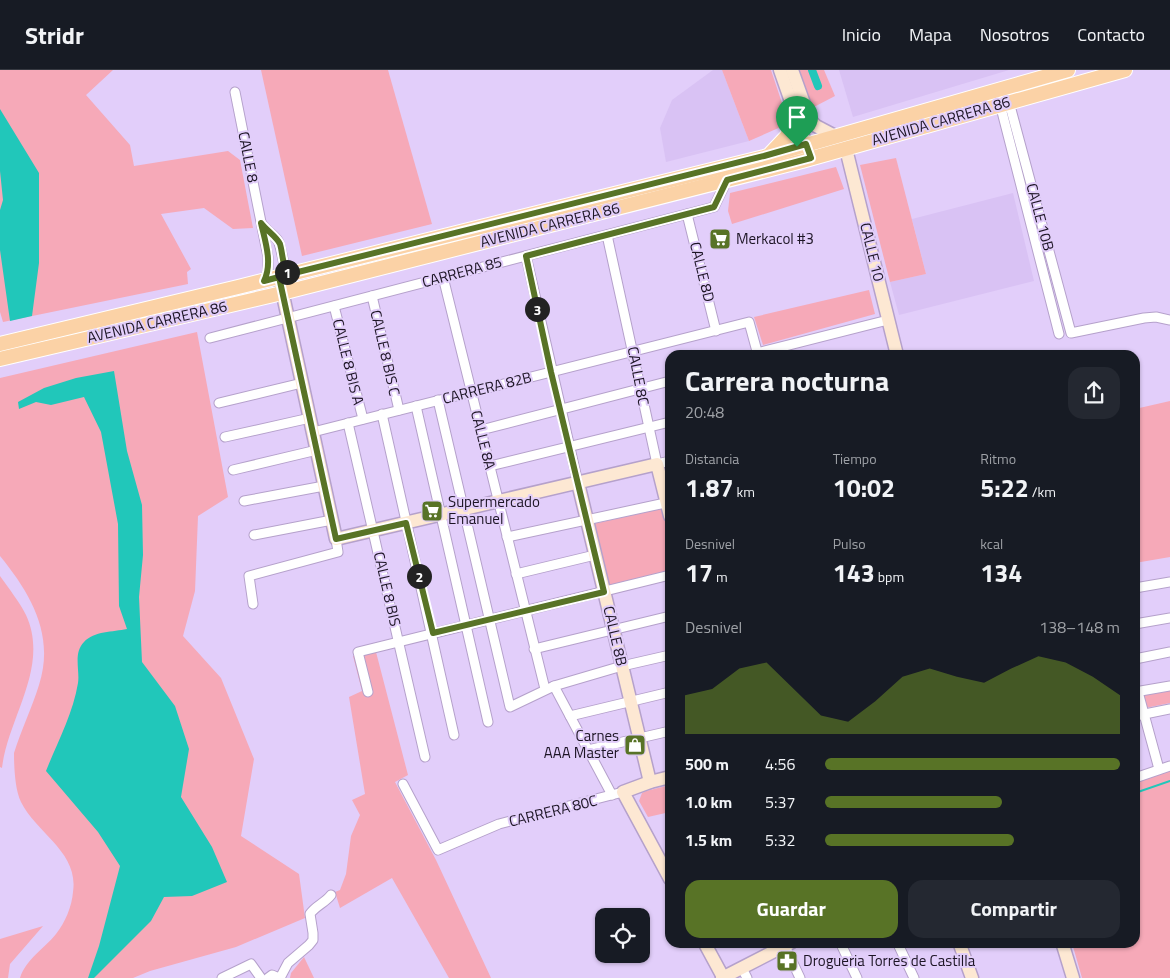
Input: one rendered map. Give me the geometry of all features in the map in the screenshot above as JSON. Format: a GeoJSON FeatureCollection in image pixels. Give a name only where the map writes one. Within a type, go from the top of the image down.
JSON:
{"type":"FeatureCollection","features":[{"type":"Feature","properties":{"kind":"main road","name":"AVENIDA CARRERA 86"},"geometry":{"type":"LineString","coordinates":[[0,344],[285,276],[769,155],[1068,70]]}},
{"type":"Feature","properties":{"kind":"main road","name":"AVENIDA CARRERA 86"},"geometry":{"type":"LineString","coordinates":[[0,358],[282,293],[727,180],[846,149],[1125,70]]}},
{"type":"Feature","properties":{"kind":"main road"},"geometry":{"type":"LineString","coordinates":[[769,155],[787,136],[796,114]]}},
{"type":"Feature","properties":{"kind":"street"},"geometry":{"type":"LineString","coordinates":[[780,70],[811,158]]}},
{"type":"Feature","properties":{"kind":"street"},"geometry":{"type":"LineString","coordinates":[[792,70],[810,120],[816,126],[835,136]]}},
{"type":"Feature","properties":{"kind":"street","name":"CALLE 8"},"geometry":{"type":"LineString","coordinates":[[235,92],[268,262],[268,271],[264,281]]}},
{"type":"Feature","properties":{"kind":"street","name":"CALLE 10B"},"geometry":{"type":"LineString","coordinates":[[1004,103],[1071,333],[1144,318],[1156,317],[1170,320]]}},
{"type":"Feature","properties":{"kind":"street","name":"CALLE 10B"},"geometry":{"type":"LineString","coordinates":[[1004,103],[1059,334]]}},
{"type":"Feature","properties":{"kind":"street","name":"CALLE 10"},"geometry":{"type":"LineString","coordinates":[[846,149],[896,350]]}},
{"type":"Feature","properties":{"kind":"street","name":"CARRERA 85"},"geometry":{"type":"LineString","coordinates":[[210,338],[714,207],[727,180]]}},
{"type":"Feature","properties":{"kind":"street","name":"CALLE 8D"},"geometry":{"type":"LineString","coordinates":[[687,214],[716,331]]}},
{"type":"Feature","properties":{"kind":"street"},"geometry":{"type":"LineString","coordinates":[[253,604],[249,576],[338,552],[282,293],[286,270],[279,243],[261,223]]}},
{"type":"Feature","properties":{"kind":"street","name":"CALLE 8C"},"geometry":{"type":"LineString","coordinates":[[607,234],[634,351],[648,427],[664,463]]}},
{"type":"Feature","properties":{"kind":"street","name":"CALLE 8B"},"geometry":{"type":"LineString","coordinates":[[526,256],[551,372],[650,782]]}},
{"type":"Feature","properties":{"kind":"street","name":"CALLE 8A"},"geometry":{"type":"LineString","coordinates":[[443,277],[534,649],[549,688],[570,716],[588,750],[618,793]]}},
{"type":"Feature","properties":{"kind":"street","name":"CALLE 8 BIS C"},"geometry":{"type":"LineString","coordinates":[[372,296],[399,410]]}},
{"type":"Feature","properties":{"kind":"street","name":"CALLE 8 BIS A"},"geometry":{"type":"LineString","coordinates":[[334,306],[362,419]]}},
{"type":"Feature","properties":{"kind":"street"},"geometry":{"type":"LineString","coordinates":[[773,350],[888,320]]}},
{"type":"Feature","properties":{"kind":"street","name":"CARRERA 82B"},"geometry":{"type":"LineString","coordinates":[[313,432],[749,322],[757,350]]}},
{"type":"Feature","properties":{"kind":"street"},"geometry":{"type":"LineString","coordinates":[[480,430],[665,382]]}},
{"type":"Feature","properties":{"kind":"street"},"geometry":{"type":"LineString","coordinates":[[218,402],[302,383]]}},
{"type":"Feature","properties":{"kind":"street"},"geometry":{"type":"LineString","coordinates":[[438,400],[510,707],[549,688],[622,666],[665,656]]}},
{"type":"Feature","properties":{"kind":"street"},"geometry":{"type":"LineString","coordinates":[[416,406],[464,626],[488,722]]}},
{"type":"Feature","properties":{"kind":"street"},"geometry":{"type":"LineString","coordinates":[[382,414],[433,633],[454,735]]}},
{"type":"Feature","properties":{"kind":"street"},"geometry":{"type":"LineString","coordinates":[[225,437],[310,418]]}},
{"type":"Feature","properties":{"kind":"street","name":"CALLE 8 BIS"},"geometry":{"type":"LineString","coordinates":[[348,423],[426,756]]}},
{"type":"Feature","properties":{"kind":"street"},"geometry":{"type":"LineString","coordinates":[[490,466],[665,423]]}},
{"type":"Feature","properties":{"kind":"street"},"geometry":{"type":"LineString","coordinates":[[233,470],[317,450]]}},
{"type":"Feature","properties":{"kind":"street"},"geometry":{"type":"LineString","coordinates":[[336,539],[664,463]]}},
{"type":"Feature","properties":{"kind":"street"},"geometry":{"type":"LineString","coordinates":[[244,501],[324,486]]}},
{"type":"Feature","properties":{"kind":"street"},"geometry":{"type":"LineString","coordinates":[[507,538],[665,503]]}},
{"type":"Feature","properties":{"kind":"street"},"geometry":{"type":"LineString","coordinates":[[254,535],[332,520]]}},
{"type":"Feature","properties":{"kind":"street"},"geometry":{"type":"LineString","coordinates":[[516,574],[595,555]]}},
{"type":"Feature","properties":{"kind":"street"},"geometry":{"type":"LineString","coordinates":[[368,692],[358,652],[665,577]]}},
{"type":"Feature","properties":{"kind":"street"},"geometry":{"type":"LineString","coordinates":[[1140,587],[1170,582]]}},
{"type":"Feature","properties":{"kind":"street"},"geometry":{"type":"LineString","coordinates":[[534,649],[665,617]]}},
{"type":"Feature","properties":{"kind":"street"},"geometry":{"type":"LineString","coordinates":[[1140,623],[1170,618]]}},
{"type":"Feature","properties":{"kind":"street"},"geometry":{"type":"LineString","coordinates":[[1140,658],[1170,652]]}},
{"type":"Feature","properties":{"kind":"street"},"geometry":{"type":"LineString","coordinates":[[1140,691],[1170,686]]}},
{"type":"Feature","properties":{"kind":"street"},"geometry":{"type":"LineString","coordinates":[[570,716],[665,693]]}},
{"type":"Feature","properties":{"kind":"street"},"geometry":{"type":"LineString","coordinates":[[1159,769],[1140,715],[1170,709]]}},
{"type":"Feature","properties":{"kind":"street"},"geometry":{"type":"LineString","coordinates":[[588,750],[665,732]]}},
{"type":"Feature","properties":{"kind":"street"},"geometry":{"type":"LineString","coordinates":[[1140,776],[1170,766]]}},
{"type":"Feature","properties":{"kind":"street","name":"CARRERA 80C"},"geometry":{"type":"LineString","coordinates":[[403,784],[438,850],[499,824],[618,793],[665,778]]}},
{"type":"Feature","properties":{"kind":"street"},"geometry":{"type":"LineString","coordinates":[[618,793],[665,871]]}},
{"type":"Feature","properties":{"kind":"street"},"geometry":{"type":"LineString","coordinates":[[268,978],[272,975],[280,978],[288,962],[313,940],[314,933],[310,914],[314,908],[331,895]]}},
{"type":"Feature","properties":{"kind":"street"},"geometry":{"type":"LineString","coordinates":[[707,948],[723,978],[744,973],[782,948]]}},
{"type":"Feature","properties":{"kind":"street"},"geometry":{"type":"LineString","coordinates":[[789,948],[800,978]]}},
{"type":"Feature","properties":{"kind":"street"},"geometry":{"type":"LineString","coordinates":[[843,948],[857,978]]}},
{"type":"Feature","properties":{"kind":"street"},"geometry":{"type":"LineString","coordinates":[[900,948],[914,978]]}},
{"type":"Feature","properties":{"kind":"street"},"geometry":{"type":"LineString","coordinates":[[961,948],[972,978]]}},
{"type":"Feature","properties":{"kind":"street"},"geometry":{"type":"LineString","coordinates":[[1064,948],[1073,978]]}},
{"type":"Feature","properties":{"kind":"street"},"geometry":{"type":"LineString","coordinates":[[222,978],[252,964],[260,978]]}},
{"type":"Feature","properties":{"kind":"shaded area"},"geometry":{"type":"Polygon","coordinates":[[[0,70],[113,70],[86,95],[130,145],[134,166],[228,151],[240,160],[253,228],[233,229],[204,208],[161,214],[191,269],[187,272],[188,284],[3,322],[0,312],[0,70]]]}},
{"type":"Feature","properties":{"kind":"shaded area"},"geometry":{"type":"Polygon","coordinates":[[[261,70],[388,70],[432,224],[302,256],[261,70]]]}},
{"type":"Feature","properties":{"kind":"shaded area"},"geometry":{"type":"Polygon","coordinates":[[[713,70],[722,70],[749,141],[666,162],[660,128],[672,100],[713,70]]]}},
{"type":"Feature","properties":{"kind":"shaded area"},"geometry":{"type":"Polygon","coordinates":[[[722,70],[771,70],[785,112],[783,126],[749,141],[722,70]]]}},
{"type":"Feature","properties":{"kind":"shaded area"},"geometry":{"type":"Polygon","coordinates":[[[799,70],[824,70],[835,96],[812,108],[799,70]]]}},
{"type":"Feature","properties":{"kind":"shaded area"},"geometry":{"type":"Polygon","coordinates":[[[839,70],[1009,70],[853,117],[839,70]]]}},
{"type":"Feature","properties":{"kind":"shaded area"},"geometry":{"type":"Polygon","coordinates":[[[0,109],[39,173],[39,263],[32,316],[10,321],[0,250],[0,210],[3,200],[0,171],[0,109]]]}},
{"type":"Feature","properties":{"kind":"shaded area"},"geometry":{"type":"Polygon","coordinates":[[[896,158],[926,274],[890,282],[860,165],[896,158]]]}},
{"type":"Feature","properties":{"kind":"shaded area"},"geometry":{"type":"Polygon","coordinates":[[[836,167],[844,189],[732,224],[728,211],[730,193],[836,167]]]}},
{"type":"Feature","properties":{"kind":"shaded area"},"geometry":{"type":"Polygon","coordinates":[[[1013,193],[1034,281],[899,315],[890,282],[926,274],[912,219],[1013,193]]]}},
{"type":"Feature","properties":{"kind":"shaded area"},"geometry":{"type":"Polygon","coordinates":[[[869,290],[875,314],[763,345],[754,317],[869,290]]]}},
{"type":"Feature","properties":{"kind":"shaded area"},"geometry":{"type":"Polygon","coordinates":[[[197,332],[228,497],[198,516],[195,591],[183,636],[221,678],[254,759],[241,836],[299,874],[305,918],[236,947],[150,971],[133,978],[20,978],[26,965],[56,934],[68,914],[73,892],[73,878],[70,866],[63,854],[21,802],[16,785],[14,753],[39,685],[44,649],[42,632],[30,600],[0,556],[0,378],[197,332]]]}},
{"type":"Feature","properties":{"kind":"shaded area"},"geometry":{"type":"Polygon","coordinates":[[[114,371],[127,451],[142,505],[143,555],[139,597],[142,662],[175,706],[189,749],[181,797],[212,847],[227,882],[192,896],[164,897],[151,921],[94,978],[88,978],[99,946],[120,866],[98,832],[46,771],[69,717],[76,695],[78,656],[81,646],[88,638],[93,636],[104,632],[127,629],[119,606],[118,524],[101,432],[84,397],[51,405],[36,402],[19,409],[18,402],[44,388],[76,378],[114,371]]]}},
{"type":"Feature","properties":{"kind":"shaded area"},"geometry":{"type":"Polygon","coordinates":[[[1170,401],[1170,557],[1140,562],[1140,408],[1170,401]]]}},
{"type":"Feature","properties":{"kind":"shaded area"},"geometry":{"type":"Polygon","coordinates":[[[664,508],[665,574],[608,587],[593,524],[664,508]]]}},
{"type":"Feature","properties":{"kind":"shaded area"},"geometry":{"type":"Polygon","coordinates":[[[0,576],[26,615],[32,634],[33,654],[31,673],[6,749],[2,768],[0,767],[0,576]]]}},
{"type":"Feature","properties":{"kind":"shaded area"},"geometry":{"type":"Polygon","coordinates":[[[376,652],[408,775],[395,782],[436,860],[491,978],[449,978],[392,878],[340,908],[335,892],[340,890],[346,874],[351,836],[360,815],[352,800],[365,794],[349,697],[362,691],[353,656],[376,652]]]}},
{"type":"Feature","properties":{"kind":"shaded area"},"geometry":{"type":"Polygon","coordinates":[[[1170,690],[1170,703],[1140,709],[1140,695],[1170,690]]]}},
{"type":"Feature","properties":{"kind":"shaded area"},"geometry":{"type":"Polygon","coordinates":[[[1170,770],[1170,978],[1082,978],[1073,948],[1140,948],[1140,780],[1170,770]]]}},
{"type":"Feature","properties":{"kind":"shaded area"},"geometry":{"type":"Polygon","coordinates":[[[665,786],[665,813],[648,817],[639,801],[642,793],[665,786]]]}},
{"type":"Feature","properties":{"kind":"shaded area"},"geometry":{"type":"Polygon","coordinates":[[[43,926],[10,964],[8,978],[0,978],[0,939],[43,926]]]}},
{"type":"Feature","properties":{"kind":"shaded area"},"geometry":{"type":"Polygon","coordinates":[[[304,957],[314,978],[290,978],[291,973],[304,957]]]}},
{"type":"Feature","properties":{"kind":"waterway"},"geometry":{"type":"LineString","coordinates":[[812,70],[818,86]]}},
{"type":"Feature","properties":{"kind":"waterway"},"geometry":{"type":"LineString","coordinates":[[1140,791],[1170,781]]}},
{"type":"Feature","properties":{"kind":"place","name":"Merkacol #3"},"geometry":{"type":"Point","coordinates":[720,239]}},
{"type":"Feature","properties":{"kind":"place","name":"Supermercado Emanuel"},"geometry":{"type":"Point","coordinates":[432,511]}},
{"type":"Feature","properties":{"kind":"place","name":"Carnes AAA Master"},"geometry":{"type":"Point","coordinates":[635,745]}},
{"type":"Feature","properties":{"kind":"place","name":"Drogueria Torres de Castilla"},"geometry":{"type":"Point","coordinates":[787,961]}},
{"type":"Feature","properties":{"kind":"route"},"geometry":{"type":"LineString","coordinates":[[806,144],[811,158],[727,180],[714,207],[526,256],[551,372],[604,592],[433,633],[406,523],[336,539],[279,277],[264,281],[268,271],[268,257],[261,223],[279,243],[286,270],[290,274],[797,147],[806,144]]}}]}
